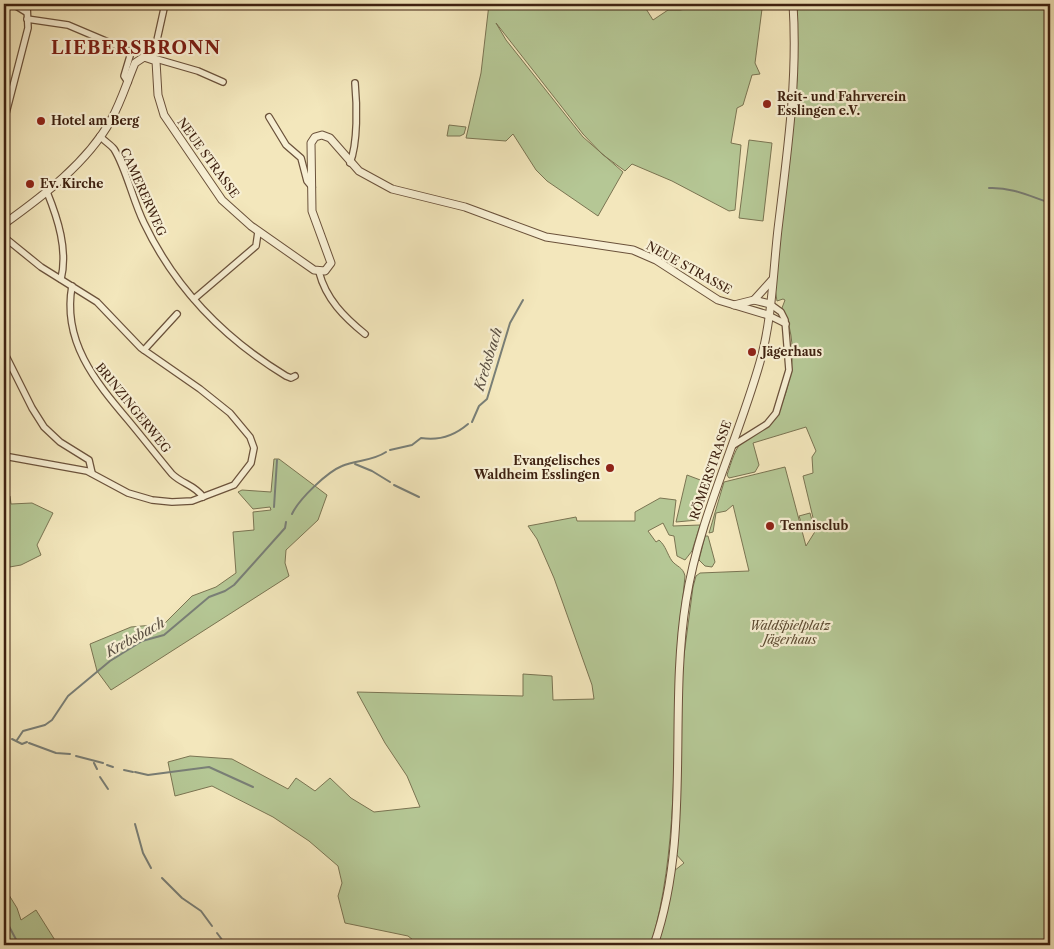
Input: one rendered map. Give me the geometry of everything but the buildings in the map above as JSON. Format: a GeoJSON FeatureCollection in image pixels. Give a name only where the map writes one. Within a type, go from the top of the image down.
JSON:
{"type":"FeatureCollection","features":[{"type":"Feature","properties":{"kind":"street"},"geometry":{"type":"LineString","coordinates":[[13,4],[26,12]]}},
{"type":"Feature","properties":{"kind":"street"},"geometry":{"type":"LineString","coordinates":[[4,121],[25,42],[28,4]]}},
{"type":"Feature","properties":{"kind":"street"},"geometry":{"type":"LineString","coordinates":[[153,58],[165,4]]}},
{"type":"Feature","properties":{"kind":"street","name":"RÖMERSTRASSE"},"geometry":{"type":"LineString","coordinates":[[654,945],[663,915],[671,862],[685,609],[697,547],[760,360],[770,304],[794,79],[793,4]]}},
{"type":"Feature","properties":{"kind":"street"},"geometry":{"type":"LineString","coordinates":[[27,20],[68,25],[128,50],[130,56],[124,76],[128,82]]}},
{"type":"Feature","properties":{"kind":"street"},"geometry":{"type":"LineString","coordinates":[[4,224],[47,192],[100,136],[110,120],[138,60],[144,57],[153,58],[198,71],[223,82]]}},
{"type":"Feature","properties":{"kind":"street","name":"NEUE STRASSE"},"geometry":{"type":"LineString","coordinates":[[153,58],[158,67],[159,98],[167,121],[222,200],[258,232],[319,272],[328,270],[331,260],[314,221],[310,148],[316,136],[322,135],[329,137],[350,163],[366,176],[398,191],[464,207],[546,236],[620,248],[646,255],[712,297],[768,315]]}},
{"type":"Feature","properties":{"kind":"street"},"geometry":{"type":"LineString","coordinates":[[350,163],[353,154],[356,109],[355,83]]}},
{"type":"Feature","properties":{"kind":"street"},"geometry":{"type":"LineString","coordinates":[[269,117],[284,142],[301,158],[307,181],[312,187]]}},
{"type":"Feature","properties":{"kind":"street","name":"CAMERERWEG"},"geometry":{"type":"LineString","coordinates":[[100,136],[116,152],[136,206],[155,244],[194,299],[221,328],[254,355],[288,377],[295,376]]}},
{"type":"Feature","properties":{"kind":"street"},"geometry":{"type":"LineString","coordinates":[[47,192],[59,221],[65,260],[61,279]]}},
{"type":"Feature","properties":{"kind":"street"},"geometry":{"type":"LineString","coordinates":[[194,299],[256,246],[258,232]]}},
{"type":"Feature","properties":{"kind":"street"},"geometry":{"type":"LineString","coordinates":[[4,237],[41,267],[101,305],[144,350],[230,413],[253,443],[252,461],[241,479],[227,489],[203,497],[178,502],[152,500],[124,491],[92,473],[4,456]]}},
{"type":"Feature","properties":{"kind":"street"},"geometry":{"type":"LineString","coordinates":[[319,272],[325,289],[335,305],[365,334]]}},
{"type":"Feature","properties":{"kind":"street"},"geometry":{"type":"LineString","coordinates":[[754,300],[766,289],[772,279]]}},
{"type":"Feature","properties":{"kind":"street","name":"BRINZINGERWEG"},"geometry":{"type":"LineString","coordinates":[[72,286],[70,301],[74,334],[88,369],[172,474],[182,483],[197,489],[203,497]]}},
{"type":"Feature","properties":{"kind":"street","name":"NEUE STRASSE"},"geometry":{"type":"LineString","coordinates":[[733,305],[754,300],[770,304]]}},
{"type":"Feature","properties":{"kind":"street"},"geometry":{"type":"LineString","coordinates":[[730,447],[766,425],[775,416],[789,373],[786,324],[781,312],[770,304]]}},
{"type":"Feature","properties":{"kind":"street"},"geometry":{"type":"LineString","coordinates":[[144,350],[177,314]]}},
{"type":"Feature","properties":{"kind":"street"},"geometry":{"type":"LineString","coordinates":[[768,315],[786,324]]}},
{"type":"Feature","properties":{"kind":"street"},"geometry":{"type":"LineString","coordinates":[[4,352],[41,422],[60,442],[89,460],[92,473]]}},
{"type":"Feature","properties":{"kind":"green space"},"geometry":{"type":"Polygon","coordinates":[[[489,4],[643,4],[653,20],[668,10],[680,10],[712,4],[772,4],[773,9],[762,9],[755,63],[760,74],[752,75],[743,105],[737,108],[731,143],[741,145],[735,210],[729,211],[672,181],[632,164],[625,171],[605,156],[623,172],[598,216],[547,181],[536,170],[513,134],[506,141],[466,138],[481,73],[489,4]],[[496,23],[506,40],[583,137],[600,152],[583,134],[496,23]]]}},
{"type":"Feature","properties":{"kind":"green space","name":"Waldspielplatz Jägerhaus"},"geometry":{"type":"Polygon","coordinates":[[[796,4],[1050,4],[1050,945],[657,945],[667,910],[674,871],[684,863],[675,853],[683,663],[693,587],[696,576],[700,573],[749,571],[733,505],[726,511],[716,513],[713,532],[709,533],[724,482],[785,467],[806,546],[816,530],[803,476],[813,473],[812,457],[816,451],[806,427],[753,443],[759,465],[755,472],[729,478],[727,475],[742,442],[775,419],[786,393],[792,364],[791,335],[788,321],[782,308],[785,300],[777,301],[775,289],[797,79],[796,4]]]}},
{"type":"Feature","properties":{"kind":"green space"},"geometry":{"type":"Polygon","coordinates":[[[449,125],[466,127],[464,134],[460,136],[447,136],[449,125]]]}},
{"type":"Feature","properties":{"kind":"green space"},"geometry":{"type":"Polygon","coordinates":[[[749,140],[772,143],[763,221],[739,218],[749,140]]]}},
{"type":"Feature","properties":{"kind":"green space"},"geometry":{"type":"Polygon","coordinates":[[[274,459],[279,459],[327,495],[318,520],[286,550],[285,563],[289,576],[111,690],[97,671],[90,644],[131,627],[164,624],[192,596],[216,587],[236,573],[233,532],[254,530],[253,512],[271,510],[270,507],[253,509],[238,492],[242,490],[271,492],[274,459]]]}},
{"type":"Feature","properties":{"kind":"green space"},"geometry":{"type":"Polygon","coordinates":[[[687,475],[711,484],[698,520],[676,522],[687,475]]]}},
{"type":"Feature","properties":{"kind":"green space"},"geometry":{"type":"Polygon","coordinates":[[[4,495],[10,496],[11,504],[32,503],[53,513],[37,545],[41,555],[21,565],[4,568],[4,495]]]}},
{"type":"Feature","properties":{"kind":"green space"},"geometry":{"type":"Polygon","coordinates":[[[660,498],[676,500],[673,526],[700,525],[692,551],[685,560],[677,556],[674,536],[669,535],[663,523],[648,531],[656,542],[659,540],[661,542],[672,561],[681,569],[685,576],[678,645],[670,838],[660,910],[651,945],[410,945],[413,940],[408,936],[345,923],[338,896],[342,883],[338,866],[309,841],[273,817],[212,786],[175,796],[168,762],[190,756],[232,759],[288,789],[296,778],[315,791],[330,778],[351,798],[374,812],[420,807],[407,776],[385,743],[357,692],[523,696],[523,674],[552,676],[553,700],[594,699],[592,685],[554,578],[537,539],[528,526],[576,517],[577,521],[635,521],[635,512],[660,498]]]}},
{"type":"Feature","properties":{"kind":"green space"},"geometry":{"type":"Polygon","coordinates":[[[810,513],[814,528],[804,531],[799,516],[810,513]]]}},
{"type":"Feature","properties":{"kind":"green space"},"geometry":{"type":"Polygon","coordinates":[[[705,536],[708,536],[715,562],[712,567],[705,566],[699,560],[705,536]]]}},
{"type":"Feature","properties":{"kind":"green space"},"geometry":{"type":"Polygon","coordinates":[[[4,887],[17,908],[21,920],[36,910],[58,945],[11,945],[4,929],[4,887]]]}},
{"type":"Feature","properties":{"kind":"waterway"},"geometry":{"type":"LineString","coordinates":[[989,188],[1013,190],[1050,203]]}},
{"type":"Feature","properties":{"kind":"waterway","name":"Krebsbach"},"geometry":{"type":"LineString","coordinates":[[472,422],[479,406],[487,399],[510,323],[523,300]]}},
{"type":"Feature","properties":{"kind":"waterway","name":"Krebsbach"},"geometry":{"type":"LineString","coordinates":[[390,450],[412,445],[421,438],[434,439],[446,437],[468,424]]}},
{"type":"Feature","properties":{"kind":"waterway","name":"Krebsbach"},"geometry":{"type":"LineString","coordinates":[[292,514],[307,494],[336,469],[347,464],[376,457],[386,452]]}},
{"type":"Feature","properties":{"kind":"waterway"},"geometry":{"type":"LineString","coordinates":[[274,507],[277,460]]}},
{"type":"Feature","properties":{"kind":"waterway"},"geometry":{"type":"LineString","coordinates":[[355,464],[372,471],[390,482]]}},
{"type":"Feature","properties":{"kind":"waterway"},"geometry":{"type":"LineString","coordinates":[[394,485],[419,497]]}},
{"type":"Feature","properties":{"kind":"waterway","name":"Krebsbach"},"geometry":{"type":"LineString","coordinates":[[17,740],[23,731],[45,725],[52,720],[68,696],[110,661],[142,641],[164,635],[209,597],[225,591],[234,585],[285,528],[286,522]]}},
{"type":"Feature","properties":{"kind":"waterway","name":"Krebsbach"},"geometry":{"type":"LineString","coordinates":[[12,739],[22,744],[27,742]]}},
{"type":"Feature","properties":{"kind":"waterway"},"geometry":{"type":"LineString","coordinates":[[29,743],[56,753],[70,754]]}},
{"type":"Feature","properties":{"kind":"waterway"},"geometry":{"type":"LineString","coordinates":[[76,756],[103,763]]}},
{"type":"Feature","properties":{"kind":"waterway"},"geometry":{"type":"LineString","coordinates":[[94,763],[97,769]]}},
{"type":"Feature","properties":{"kind":"waterway"},"geometry":{"type":"LineString","coordinates":[[107,765],[113,767]]}},
{"type":"Feature","properties":{"kind":"waterway"},"geometry":{"type":"LineString","coordinates":[[135,772],[148,775],[209,767],[253,787]]}},
{"type":"Feature","properties":{"kind":"waterway"},"geometry":{"type":"LineString","coordinates":[[124,770],[133,772]]}},
{"type":"Feature","properties":{"kind":"waterway"},"geometry":{"type":"LineString","coordinates":[[100,777],[108,789]]}},
{"type":"Feature","properties":{"kind":"waterway"},"geometry":{"type":"LineString","coordinates":[[135,824],[143,853],[151,868]]}},
{"type":"Feature","properties":{"kind":"waterway"},"geometry":{"type":"LineString","coordinates":[[162,878],[182,898],[201,911],[212,926]]}},
{"type":"Feature","properties":{"kind":"waterway"},"geometry":{"type":"LineString","coordinates":[[4,917],[19,945]]}},
{"type":"Feature","properties":{"kind":"waterway"},"geometry":{"type":"LineString","coordinates":[[217,933],[226,945]]}},
{"type":"Feature","properties":{"kind":"place","name":"Reit- und Fahrverein Esslingen e.V."},"geometry":{"type":"Point","coordinates":[767,104]}},
{"type":"Feature","properties":{"kind":"place","name":"Hotel am Berg"},"geometry":{"type":"Point","coordinates":[41,121]}},
{"type":"Feature","properties":{"kind":"place","name":"Ev. Kirche"},"geometry":{"type":"Point","coordinates":[30,184]}},
{"type":"Feature","properties":{"kind":"place","name":"Jägerhaus"},"geometry":{"type":"Point","coordinates":[752,352]}},
{"type":"Feature","properties":{"kind":"place","name":"Evangelisches Waldheim Esslingen"},"geometry":{"type":"Point","coordinates":[610,468]}},
{"type":"Feature","properties":{"kind":"place","name":"Tennisclub"},"geometry":{"type":"Point","coordinates":[770,526]}},
{"type":"Feature","properties":{"kind":"district","name":"LIEBERSBRONN"},"geometry":{"type":"Point","coordinates":[136,48]}}]}
